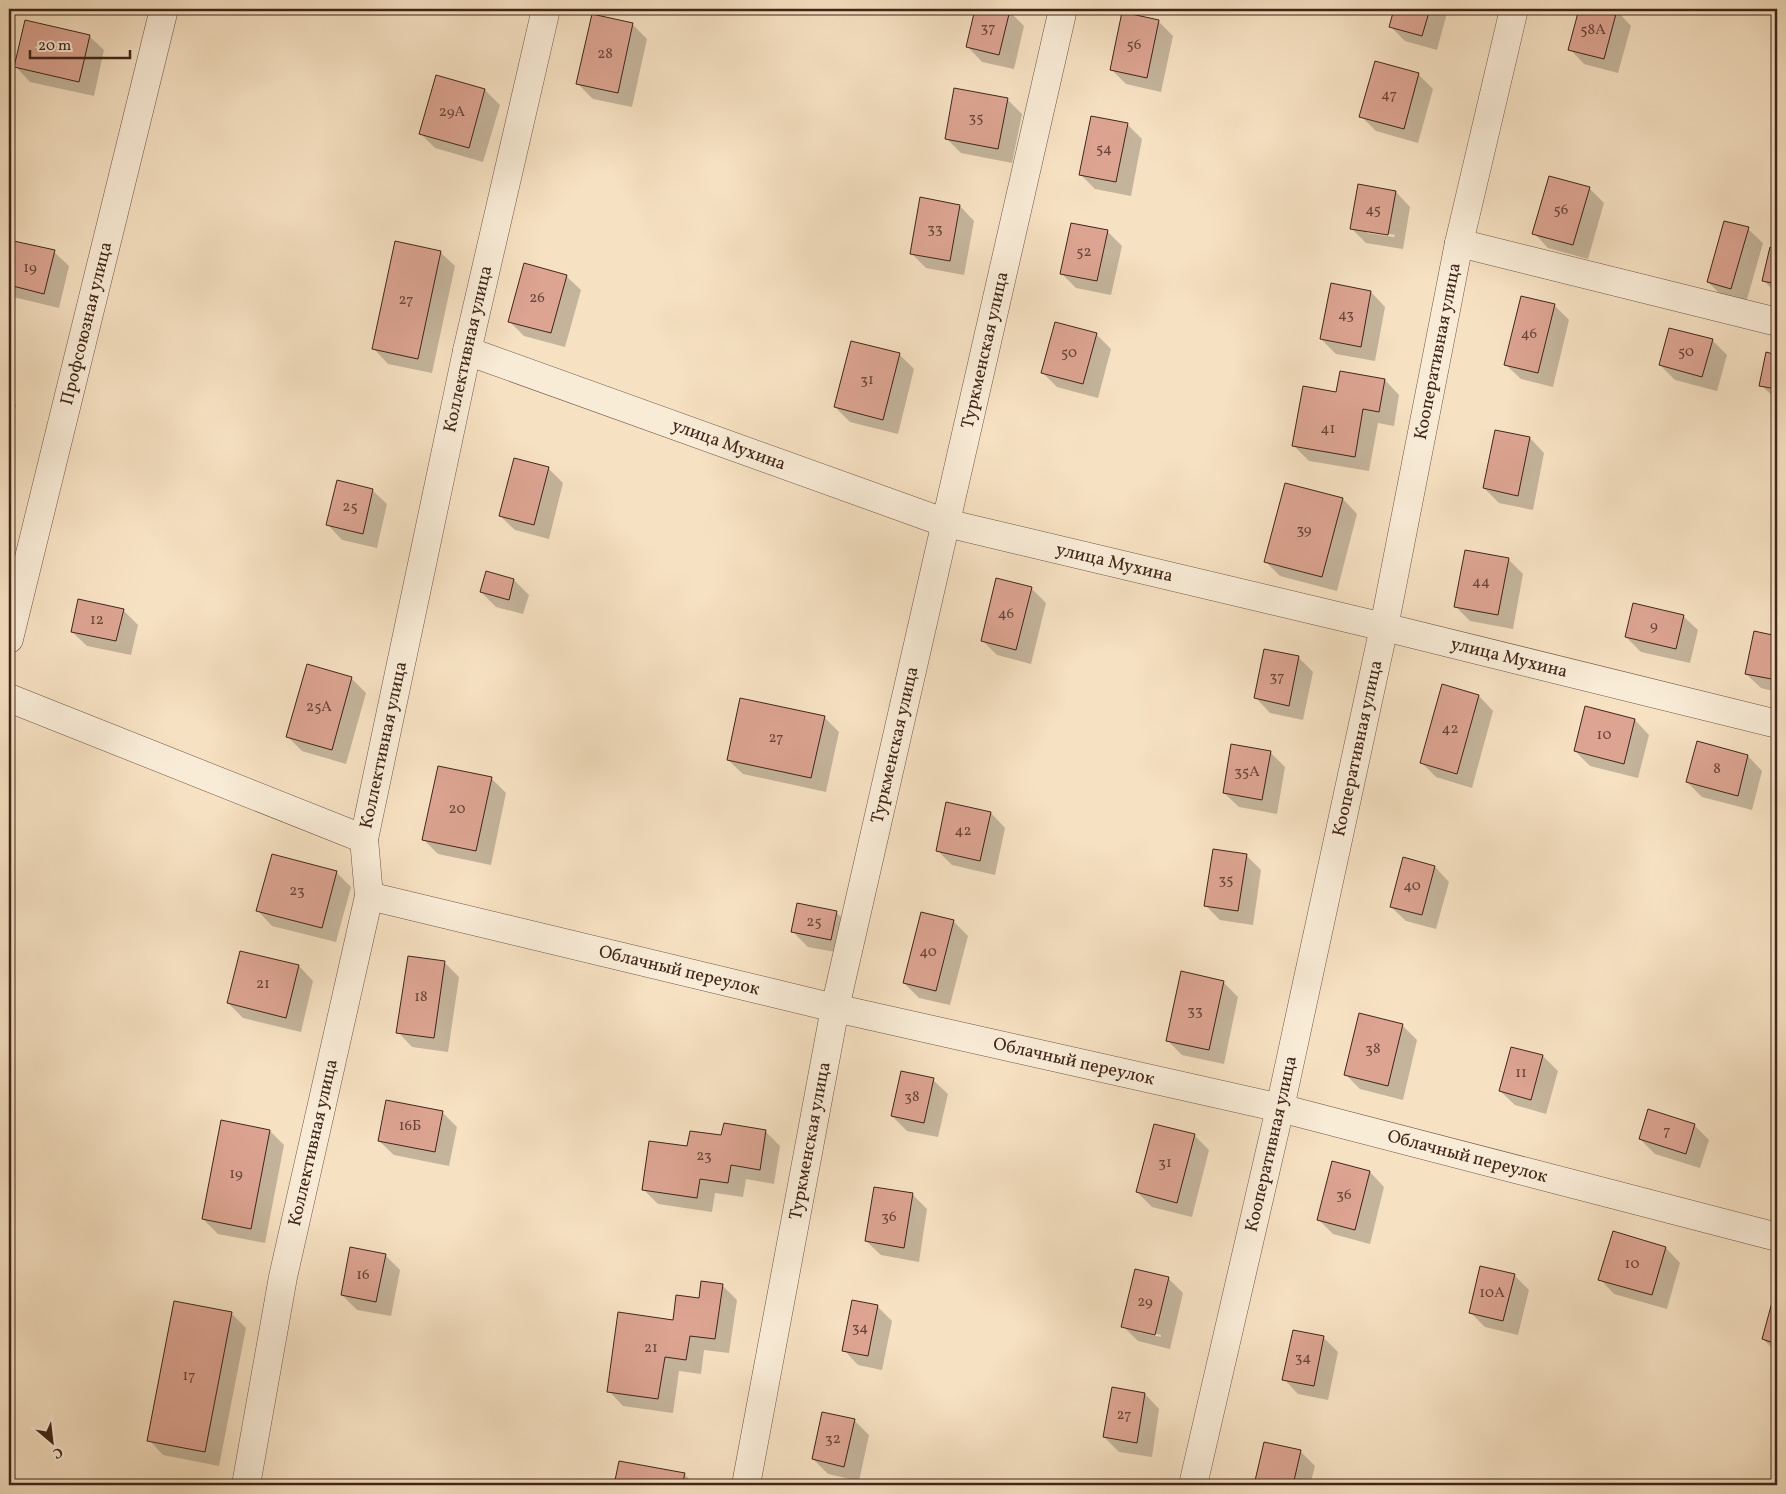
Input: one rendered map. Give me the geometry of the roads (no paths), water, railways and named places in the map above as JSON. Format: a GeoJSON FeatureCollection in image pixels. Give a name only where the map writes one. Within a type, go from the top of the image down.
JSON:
{"type":"FeatureCollection","features":[{"type":"Feature","properties":{"kind":"street","name":"Профсоюзная улица"},"geometry":{"type":"LineString","coordinates":[[9,638],[164,9]]}},
{"type":"Feature","properties":{"kind":"street","name":"Коллективная улица"},"geometry":{"type":"LineString","coordinates":[[246,1485],[284,1277],[369,896],[364,839],[467,351],[546,9]]}},
{"type":"Feature","properties":{"kind":"street","name":"Туркменская улица"},"geometry":{"type":"LineString","coordinates":[[746,1485],[835,1008],[1063,9]]}},
{"type":"Feature","properties":{"kind":"street","name":"Кооперативная улица"},"geometry":{"type":"LineString","coordinates":[[1193,1485],[1280,1108],[1384,627],[1459,243],[1514,9]]}},
{"type":"Feature","properties":{"kind":"street"},"geometry":{"type":"LineString","coordinates":[[1459,243],[1777,322]]}},
{"type":"Feature","properties":{"kind":"street","name":"улица Мухина"},"geometry":{"type":"LineString","coordinates":[[467,351],[946,523],[1384,627],[1777,724]]}},
{"type":"Feature","properties":{"kind":"street"},"geometry":{"type":"LineString","coordinates":[[9,698],[364,839]]}},
{"type":"Feature","properties":{"kind":"street","name":"Облачный переулок"},"geometry":{"type":"LineString","coordinates":[[369,896],[835,1008],[1280,1108],[1777,1237]]}}]}
